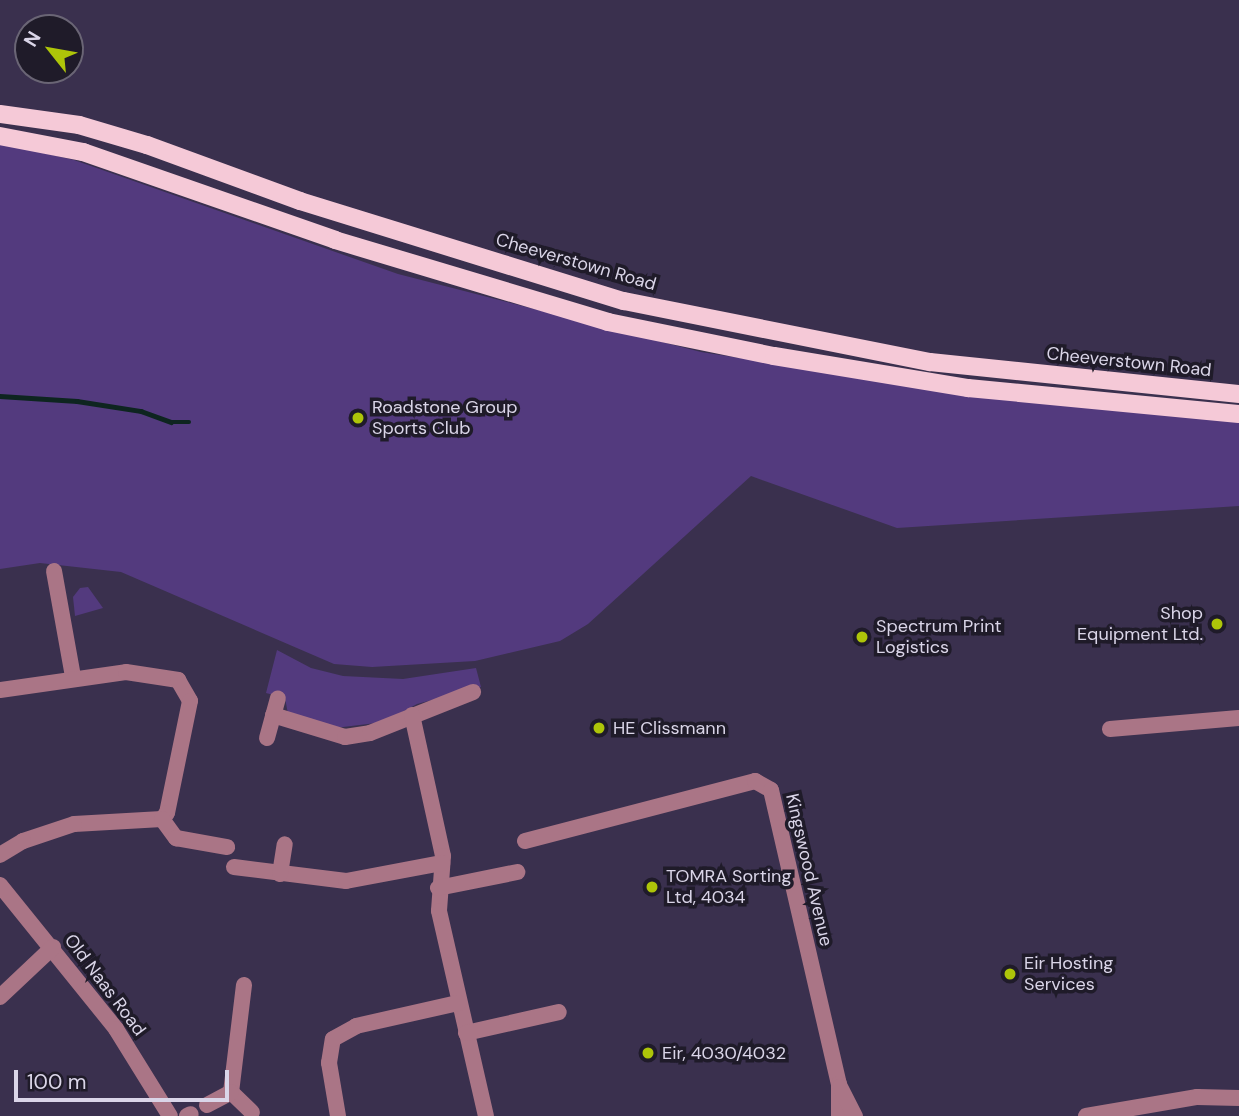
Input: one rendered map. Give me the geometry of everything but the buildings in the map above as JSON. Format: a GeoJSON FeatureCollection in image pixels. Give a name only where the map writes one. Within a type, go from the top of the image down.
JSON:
{"type":"FeatureCollection","features":[{"type":"Feature","properties":{"kind":"main road","name":"Cheeverstown Road"},"geometry":{"type":"LineString","coordinates":[[0,114],[79,125],[147,145],[300,201],[624,300],[930,362],[1239,394]]}},
{"type":"Feature","properties":{"kind":"main road"},"geometry":{"type":"LineString","coordinates":[[0,136],[83,152],[335,240],[608,322],[774,356],[968,388],[1239,414]]}},
{"type":"Feature","properties":{"kind":"street"},"geometry":{"type":"LineString","coordinates":[[54,571],[73,677]]}},
{"type":"Feature","properties":{"kind":"street"},"geometry":{"type":"LineString","coordinates":[[0,690],[73,677],[126,673],[170,676],[186,688],[190,701],[162,819],[176,838],[226,848]]}},
{"type":"Feature","properties":{"kind":"street"},"geometry":{"type":"LineString","coordinates":[[273,715],[345,737],[370,733],[472,692]]}},
{"type":"Feature","properties":{"kind":"street"},"geometry":{"type":"LineString","coordinates":[[267,738],[278,698]]}},
{"type":"Feature","properties":{"kind":"street"},"geometry":{"type":"LineString","coordinates":[[412,715],[442,863],[438,888],[458,1003],[486,1116]]}},
{"type":"Feature","properties":{"kind":"street"},"geometry":{"type":"LineString","coordinates":[[1110,729],[1239,719]]}},
{"type":"Feature","properties":{"kind":"street","name":"Kingswood Avenue"},"geometry":{"type":"LineString","coordinates":[[525,841],[755,780],[771,790],[839,1084],[839,1116]]}},
{"type":"Feature","properties":{"kind":"street"},"geometry":{"type":"LineString","coordinates":[[3,849],[74,824],[162,819]]}},
{"type":"Feature","properties":{"kind":"street"},"geometry":{"type":"LineString","coordinates":[[280,874],[285,844]]}},
{"type":"Feature","properties":{"kind":"street"},"geometry":{"type":"LineString","coordinates":[[234,867],[346,881],[442,863]]}},
{"type":"Feature","properties":{"kind":"street"},"geometry":{"type":"LineString","coordinates":[[438,888],[517,872]]}},
{"type":"Feature","properties":{"kind":"street","name":"Old Naas Road"},"geometry":{"type":"LineString","coordinates":[[0,885],[53,947],[116,1029],[170,1116]]}},
{"type":"Feature","properties":{"kind":"street"},"geometry":{"type":"LineString","coordinates":[[0,997],[53,947]]}},
{"type":"Feature","properties":{"kind":"street"},"geometry":{"type":"LineString","coordinates":[[231,1092],[244,985]]}},
{"type":"Feature","properties":{"kind":"street"},"geometry":{"type":"LineString","coordinates":[[338,1116],[329,1063],[333,1039],[356,1026],[458,1003]]}},
{"type":"Feature","properties":{"kind":"street"},"geometry":{"type":"LineString","coordinates":[[466,1032],[559,1012]]}},
{"type":"Feature","properties":{"kind":"street","name":"Kingswood Avenue"},"geometry":{"type":"LineString","coordinates":[[839,1084],[855,1116]]}},
{"type":"Feature","properties":{"kind":"street"},"geometry":{"type":"LineString","coordinates":[[207,1105],[231,1092]]}},
{"type":"Feature","properties":{"kind":"street"},"geometry":{"type":"LineString","coordinates":[[231,1092],[253,1112]]}},
{"type":"Feature","properties":{"kind":"street"},"geometry":{"type":"LineString","coordinates":[[1086,1116],[1185,1098],[1239,1098]]}},
{"type":"Feature","properties":{"kind":"shaded area","name":"Roadstone Group Sports Club"},"geometry":{"type":"Polygon","coordinates":[[[0,143],[74,160],[398,274],[701,352],[1027,402],[1239,420],[1239,506],[897,528],[751,476],[588,624],[560,641],[475,661],[372,667],[334,664],[121,572],[40,563],[0,569],[0,143]]]}},
{"type":"Feature","properties":{"kind":"shaded area"},"geometry":{"type":"Polygon","coordinates":[[[88,587],[103,608],[75,616],[73,597],[80,588],[88,587]]]}},
{"type":"Feature","properties":{"kind":"shaded area"},"geometry":{"type":"Polygon","coordinates":[[[277,650],[311,668],[343,676],[403,679],[476,668],[481,687],[417,704],[384,722],[335,728],[288,714],[285,698],[266,693],[277,650]]]}},
{"type":"Feature","properties":{"kind":"waterway"},"geometry":{"type":"LineString","coordinates":[[0,396],[77,401],[141,411],[171,422],[189,422]]}},
{"type":"Feature","properties":{"kind":"place","name":"Roadstone Group Sports Club"},"geometry":{"type":"Point","coordinates":[358,418]}},
{"type":"Feature","properties":{"kind":"place","name":"Shop Equipment Ltd."},"geometry":{"type":"Point","coordinates":[1217,624]}},
{"type":"Feature","properties":{"kind":"place","name":"Spectrum Print Logistics"},"geometry":{"type":"Point","coordinates":[862,637]}},
{"type":"Feature","properties":{"kind":"place","name":"HE Clissmann"},"geometry":{"type":"Point","coordinates":[599,728]}},
{"type":"Feature","properties":{"kind":"place","name":"TOMRA Sorting Ltd, 4034"},"geometry":{"type":"Point","coordinates":[652,887]}},
{"type":"Feature","properties":{"kind":"place","name":"Eir Hosting Services"},"geometry":{"type":"Point","coordinates":[1010,974]}},
{"type":"Feature","properties":{"kind":"place","name":"Eir, 4030/4032"},"geometry":{"type":"Point","coordinates":[648,1053]}}]}
